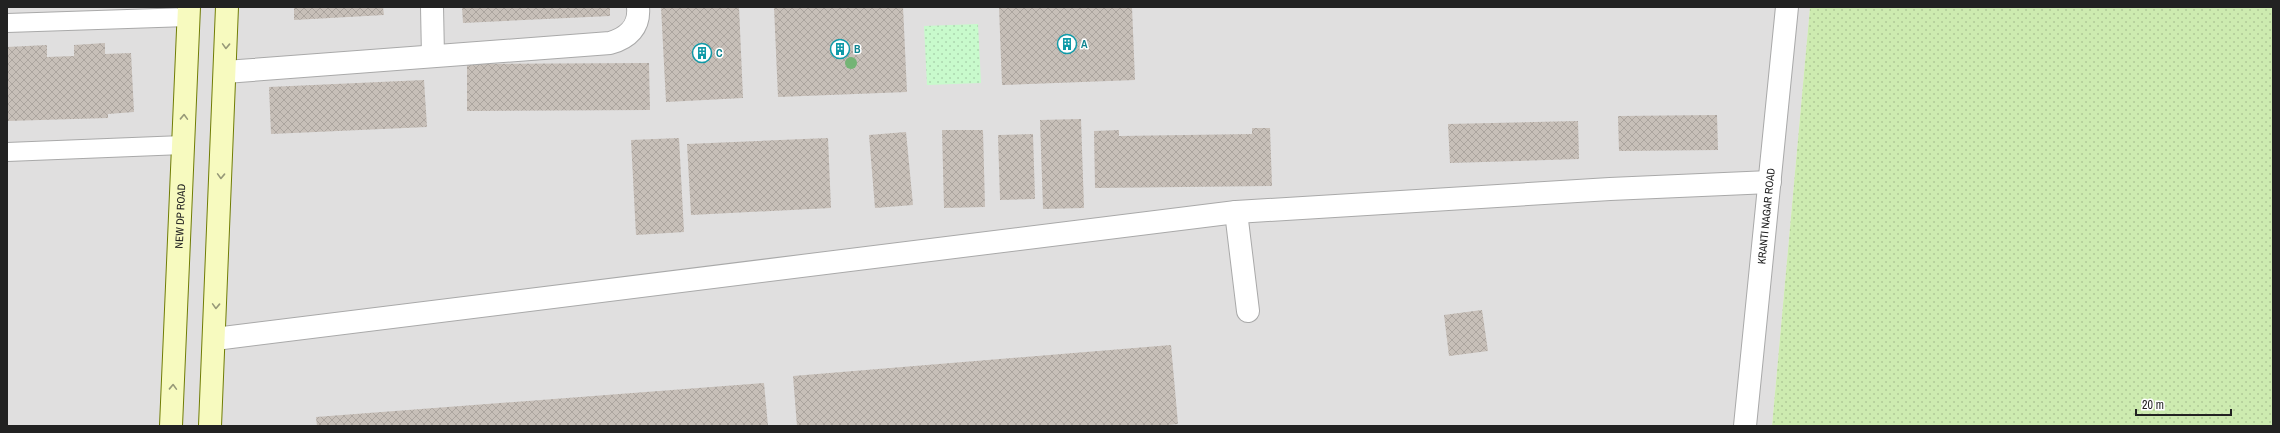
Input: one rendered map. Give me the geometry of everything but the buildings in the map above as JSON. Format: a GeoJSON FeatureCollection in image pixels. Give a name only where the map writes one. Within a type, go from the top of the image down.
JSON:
{"type":"FeatureCollection","features":[{"type":"Feature","properties":{"kind":"main road"},"geometry":{"type":"LineString","coordinates":[[210,426],[215,338],[227,7]]}},
{"type":"Feature","properties":{"kind":"main road","name":"NEW DP ROAD"},"geometry":{"type":"LineString","coordinates":[[171,426],[188,12]]}},
{"type":"Feature","properties":{"kind":"street"},"geometry":{"type":"LineString","coordinates":[[432,7],[433,56]]}},
{"type":"Feature","properties":{"kind":"street"},"geometry":{"type":"LineString","coordinates":[[225,72],[610,43],[624,38],[635,27],[638,7]]}},
{"type":"Feature","properties":{"kind":"street","name":"KRANTI NAGAR ROAD"},"geometry":{"type":"LineString","coordinates":[[1746,426],[1787,7]]}},
{"type":"Feature","properties":{"kind":"street"},"geometry":{"type":"LineString","coordinates":[[215,338],[1236,212],[1610,189],[1770,182]]}},
{"type":"Feature","properties":{"kind":"street"},"geometry":{"type":"LineString","coordinates":[[1236,212],[1248,311]]}},
{"type":"Feature","properties":{"kind":"lane"},"geometry":{"type":"LineString","coordinates":[[7,23],[188,12]]}},
{"type":"Feature","properties":{"kind":"lane"},"geometry":{"type":"LineString","coordinates":[[7,152],[183,145]]}},
{"type":"Feature","properties":{"kind":"shaded area"},"geometry":{"type":"Polygon","coordinates":[[[7,7],[1810,7],[1772,426],[7,426],[7,7]]]}},
{"type":"Feature","properties":{"kind":"green space"},"geometry":{"type":"Polygon","coordinates":[[[1810,7],[2273,7],[2273,426],[1772,426],[1810,7]]]}},
{"type":"Feature","properties":{"kind":"green space"},"geometry":{"type":"Polygon","coordinates":[[[978,24],[981,83],[927,85],[924,26],[978,24]]]}},
{"type":"Feature","properties":{"kind":"place","name":"A"},"geometry":{"type":"Point","coordinates":[1067,44]}},
{"type":"Feature","properties":{"kind":"place","name":"B"},"geometry":{"type":"Point","coordinates":[840,49]}},
{"type":"Feature","properties":{"kind":"place","name":"C"},"geometry":{"type":"Point","coordinates":[702,53]}}]}
